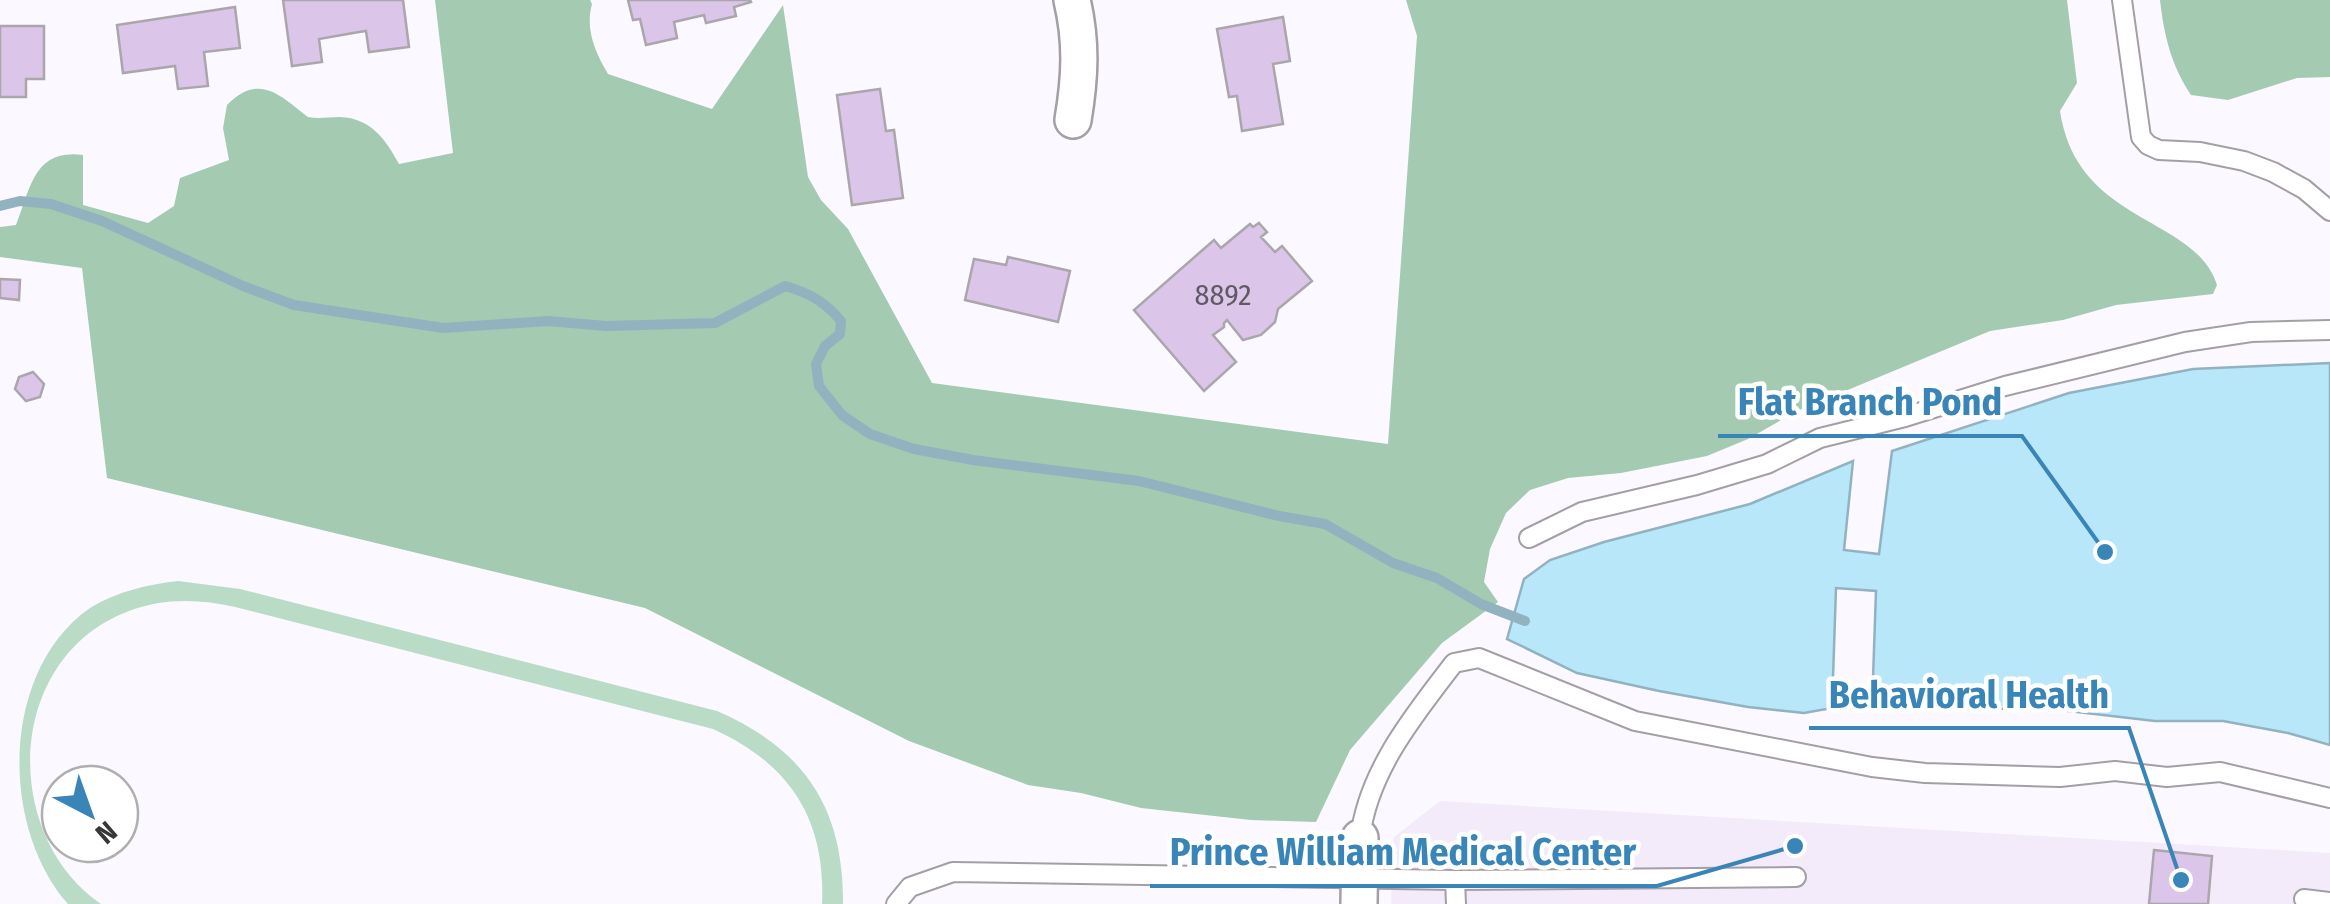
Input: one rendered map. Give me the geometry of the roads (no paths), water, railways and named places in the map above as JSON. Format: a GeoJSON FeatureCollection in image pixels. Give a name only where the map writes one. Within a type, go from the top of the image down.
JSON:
{"type":"FeatureCollection","features":[{"type":"Feature","properties":{"kind":"street"},"geometry":{"type":"LineString","coordinates":[[1072,0],[1081,39],[1073,120]]}},
{"type":"Feature","properties":{"kind":"street"},"geometry":{"type":"LineString","coordinates":[[1359,892],[1360,838]]}},
{"type":"Feature","properties":{"kind":"lane"},"geometry":{"type":"LineString","coordinates":[[2122,0],[2140,137],[2160,150],[2200,152],[2274,172],[2304,189],[2330,211]]}},
{"type":"Feature","properties":{"kind":"lane"},"geometry":{"type":"LineString","coordinates":[[1529,538],[1582,512],[1767,464],[1820,438],[2101,361],[2250,332],[2330,330]]}},
{"type":"Feature","properties":{"kind":"lane"},"geometry":{"type":"LineString","coordinates":[[1360,838],[1372,793],[1397,742],[1454,664],[1480,658],[1635,721],[1872,767],[2060,778],[2115,771],[2167,778],[2220,772],[2330,798]]}},
{"type":"Feature","properties":{"kind":"lane"},"geometry":{"type":"LineString","coordinates":[[896,904],[910,888],[953,872],[1359,892],[1455,880],[1796,877]]}},
{"type":"Feature","properties":{"kind":"lane"},"geometry":{"type":"LineString","coordinates":[[1455,880],[1456,904]]}},
{"type":"Feature","properties":{"kind":"lane"},"geometry":{"type":"LineString","coordinates":[[2304,899],[2330,902]]}},
{"type":"Feature","properties":{"kind":"water"},"geometry":{"type":"Polygon","coordinates":[[[2330,363],[2330,745],[2223,721],[2155,721],[2051,709],[1872,708],[1876,591],[1836,588],[1832,708],[1804,713],[1748,707],[1577,673],[1507,639],[1524,579],[1550,560],[1750,504],[1853,461],[1844,550],[1879,554],[1892,451],[2069,393],[2193,369],[2330,363]]]}},
{"type":"Feature","properties":{"kind":"waterway"},"geometry":{"type":"LineString","coordinates":[[0,206],[20,201],[51,204],[102,221],[243,286],[294,305],[443,328],[548,321],[606,326],[715,323],[785,286],[816,299],[841,321],[840,334],[825,346],[816,364],[819,386],[842,415],[870,434],[914,449],[1139,481],[1325,524],[1393,563],[1437,578],[1481,604],[1525,621]]}},
{"type":"Feature","properties":{"kind":"place","name":"Flat Branch Pond"},"geometry":{"type":"Point","coordinates":[2105,552]}},
{"type":"Feature","properties":{"kind":"place","name":"Prince William Medical Center"},"geometry":{"type":"Point","coordinates":[1795,846]}},
{"type":"Feature","properties":{"kind":"place","name":"Behavioral Health"},"geometry":{"type":"Point","coordinates":[2181,880]}}]}
